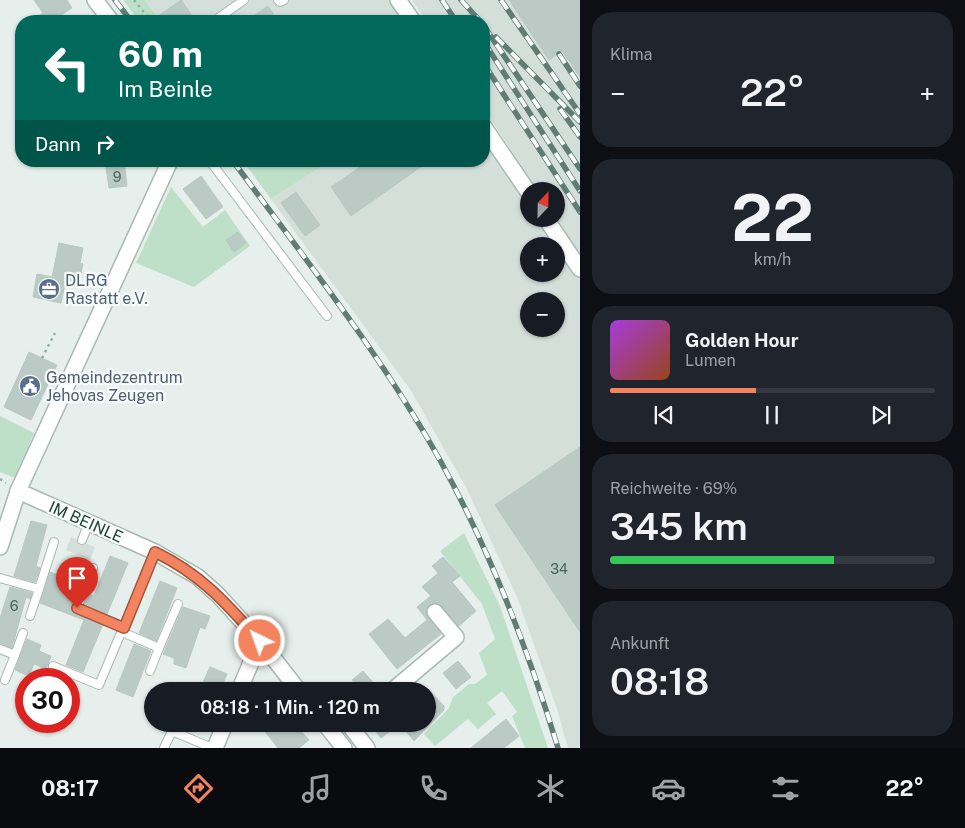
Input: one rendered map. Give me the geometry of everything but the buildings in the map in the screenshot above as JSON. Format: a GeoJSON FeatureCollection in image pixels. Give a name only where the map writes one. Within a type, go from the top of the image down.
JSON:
{"type":"FeatureCollection","features":[{"type":"Feature","properties":{"kind":"street"},"geometry":{"type":"LineString","coordinates":[[95,0],[106,15]]}},
{"type":"Feature","properties":{"kind":"street"},"geometry":{"type":"LineString","coordinates":[[398,0],[409,15]]}},
{"type":"Feature","properties":{"kind":"street"},"geometry":{"type":"LineString","coordinates":[[490,136],[522,182]]}},
{"type":"Feature","properties":{"kind":"street"},"geometry":{"type":"LineString","coordinates":[[0,547],[18,490],[82,339],[167,167]]}},
{"type":"Feature","properties":{"kind":"street"},"geometry":{"type":"LineString","coordinates":[[552,228],[580,269]]}},
{"type":"Feature","properties":{"kind":"street","name":"IM BEINLE"},"geometry":{"type":"LineString","coordinates":[[18,490],[155,552],[198,577],[218,595],[260,641],[292,682]]}},
{"type":"Feature","properties":{"kind":"street"},"geometry":{"type":"LineString","coordinates":[[403,682],[456,637],[435,612]]}},
{"type":"Feature","properties":{"kind":"street"},"geometry":{"type":"LineString","coordinates":[[243,682],[260,641]]}},
{"type":"Feature","properties":{"kind":"street"},"geometry":{"type":"LineString","coordinates":[[214,748],[221,732]]}},
{"type":"Feature","properties":{"kind":"street"},"geometry":{"type":"LineString","coordinates":[[331,732],[344,748]]}},
{"type":"Feature","properties":{"kind":"street"},"geometry":{"type":"LineString","coordinates":[[356,732],[367,748]]}},
{"type":"Feature","properties":{"kind":"lane"},"geometry":{"type":"LineString","coordinates":[[223,15],[244,0]]}},
{"type":"Feature","properties":{"kind":"lane"},"geometry":{"type":"LineString","coordinates":[[278,0],[280,2],[284,0]]}},
{"type":"Feature","properties":{"kind":"lane"},"geometry":{"type":"LineString","coordinates":[[215,167],[327,316]]}},
{"type":"Feature","properties":{"kind":"lane"},"geometry":{"type":"LineString","coordinates":[[82,540],[90,523]]}},
{"type":"Feature","properties":{"kind":"lane"},"geometry":{"type":"LineString","coordinates":[[30,616],[54,542]]}},
{"type":"Feature","properties":{"kind":"lane"},"geometry":{"type":"LineString","coordinates":[[53,666],[99,685],[155,552]]}},
{"type":"Feature","properties":{"kind":"lane"},"geometry":{"type":"LineString","coordinates":[[94,568],[77,608],[160,648]]}},
{"type":"Feature","properties":{"kind":"lane"},"geometry":{"type":"LineString","coordinates":[[0,578],[39,589]]}},
{"type":"Feature","properties":{"kind":"lane"},"geometry":{"type":"LineString","coordinates":[[150,670],[178,604]]}},
{"type":"Feature","properties":{"kind":"lane"},"geometry":{"type":"LineString","coordinates":[[5,680],[23,633]]}},
{"type":"Feature","properties":{"kind":"lane"},"geometry":{"type":"LineString","coordinates":[[0,649],[15,655]]}},
{"type":"Feature","properties":{"kind":"lane"},"geometry":{"type":"LineString","coordinates":[[164,748],[171,732]]}},
{"type":"Feature","properties":{"kind":"lane"},"geometry":{"type":"LineString","coordinates":[[183,732],[214,748]]}},
{"type":"Feature","properties":{"kind":"path"},"geometry":{"type":"LineString","coordinates":[[134,0],[145,15]]}},
{"type":"Feature","properties":{"kind":"path"},"geometry":{"type":"LineString","coordinates":[[42,358],[55,333]]}},
{"type":"Feature","properties":{"kind":"shaded area"},"geometry":{"type":"Polygon","coordinates":[[[145,0],[393,0],[404,15],[156,15],[145,0]]]}},
{"type":"Feature","properties":{"kind":"shaded area"},"geometry":{"type":"Polygon","coordinates":[[[412,0],[580,0],[580,255],[562,228],[565,228],[565,182],[532,182],[490,118],[490,15],[422,15],[412,0]]]}},
{"type":"Feature","properties":{"kind":"shaded area"},"geometry":{"type":"Polygon","coordinates":[[[490,144],[520,189],[520,228],[546,228],[552,237],[520,237],[520,282],[565,282],[565,256],[580,279],[580,748],[568,748],[557,709],[517,597],[467,489],[410,389],[271,199],[321,167],[490,167],[490,144]]]}},
{"type":"Feature","properties":{"kind":"shaded area"},"geometry":{"type":"Polygon","coordinates":[[[71,537],[95,547],[90,560],[66,550],[71,537]]]}},
{"type":"Feature","properties":{"kind":"green space"},"geometry":{"type":"Polygon","coordinates":[[[123,0],[145,0],[156,15],[134,15],[123,0]]]}},
{"type":"Feature","properties":{"kind":"green space"},"geometry":{"type":"Polygon","coordinates":[[[247,167],[321,167],[271,199],[247,167]]]}},
{"type":"Feature","properties":{"kind":"green space"},"geometry":{"type":"Polygon","coordinates":[[[171,187],[203,227],[225,210],[250,246],[194,287],[136,263],[171,187]]]}},
{"type":"Feature","properties":{"kind":"green space"},"geometry":{"type":"Polygon","coordinates":[[[0,416],[34,433],[15,478],[0,472],[0,416]]]}},
{"type":"Feature","properties":{"kind":"green space"},"geometry":{"type":"Polygon","coordinates":[[[464,533],[500,606],[548,748],[525,748],[512,716],[517,712],[502,691],[487,703],[496,714],[478,729],[468,719],[435,746],[424,734],[426,732],[436,732],[436,722],[449,708],[453,697],[469,684],[475,684],[487,675],[479,653],[495,639],[482,604],[440,551],[464,533]]]}},
{"type":"Feature","properties":{"kind":"railway"},"geometry":{"type":"LineString","coordinates":[[115,0],[126,15]]}},
{"type":"Feature","properties":{"kind":"railway"},"geometry":{"type":"LineString","coordinates":[[442,0],[452,15]]}},
{"type":"Feature","properties":{"kind":"railway"},"geometry":{"type":"LineString","coordinates":[[461,0],[475,15]]}},
{"type":"Feature","properties":{"kind":"railway"},"geometry":{"type":"LineString","coordinates":[[501,0],[580,114]]}},
{"type":"Feature","properties":{"kind":"railway"},"geometry":{"type":"LineString","coordinates":[[490,35],[580,169]]}},
{"type":"Feature","properties":{"kind":"railway"},"geometry":{"type":"LineString","coordinates":[[496,37],[580,122]]}},
{"type":"Feature","properties":{"kind":"railway"},"geometry":{"type":"LineString","coordinates":[[490,51],[580,191]]}},
{"type":"Feature","properties":{"kind":"railway"},"geometry":{"type":"LineString","coordinates":[[559,54],[580,86]]}},
{"type":"Feature","properties":{"kind":"railway"},"geometry":{"type":"LineString","coordinates":[[490,73],[580,212]]}},
{"type":"Feature","properties":{"kind":"railway"},"geometry":{"type":"LineString","coordinates":[[560,109],[580,137]]}},
{"type":"Feature","properties":{"kind":"railway"},"geometry":{"type":"LineString","coordinates":[[237,167],[368,346],[394,384],[441,462],[476,531],[507,602],[534,674],[558,748]]}},
{"type":"Feature","properties":{"kind":"place","name":"DLRG Rastatt e.V."},"geometry":{"type":"Point","coordinates":[49,289]}},
{"type":"Feature","properties":{"kind":"place","name":"Gemeindezentrum Jehovas Zeugen"},"geometry":{"type":"Point","coordinates":[30,386]}},
{"type":"Feature","properties":{"kind":"route"},"geometry":{"type":"LineString","coordinates":[[77,608],[124,628],[155,552],[198,577],[218,595],[260,641]]}}]}
